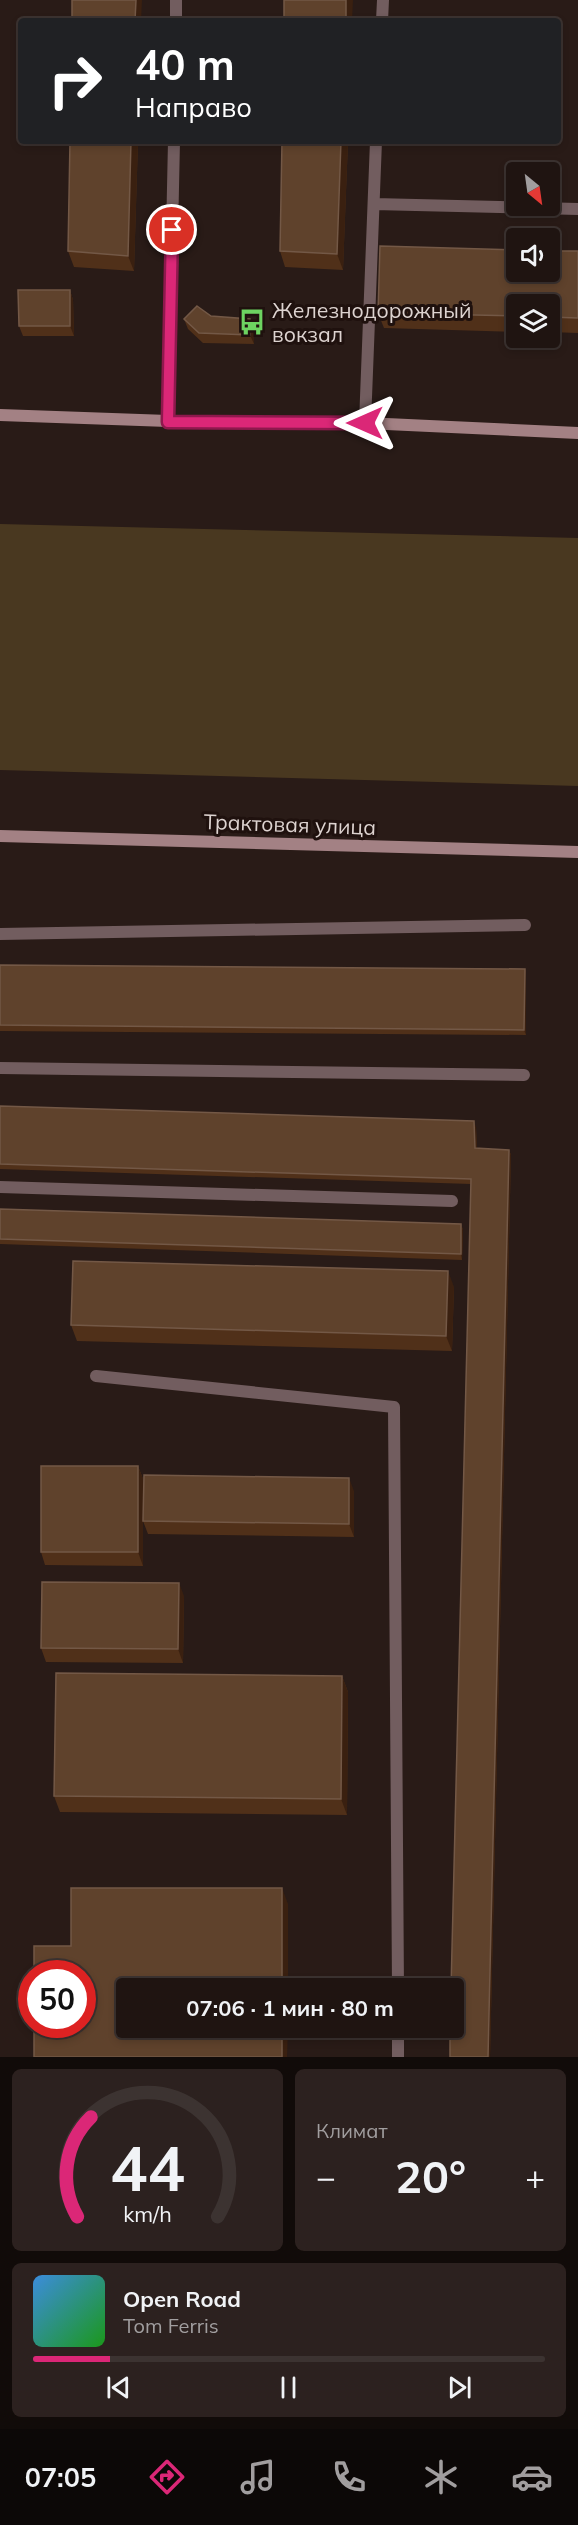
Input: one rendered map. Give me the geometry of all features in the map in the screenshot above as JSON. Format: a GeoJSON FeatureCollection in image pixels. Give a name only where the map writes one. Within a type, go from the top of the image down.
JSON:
{"type":"FeatureCollection","features":[{"type":"Feature","properties":{"kind":"main road"},"geometry":{"type":"LineString","coordinates":[[0,415],[168,422],[365,423],[578,433]]}},
{"type":"Feature","properties":{"kind":"main road","name":"Трактовая улица"},"geometry":{"type":"LineString","coordinates":[[0,836],[578,852]]}},
{"type":"Feature","properties":{"kind":"lane"},"geometry":{"type":"LineString","coordinates":[[176,0],[176,18]]}},
{"type":"Feature","properties":{"kind":"lane"},"geometry":{"type":"LineString","coordinates":[[382,18],[383,0]]}},
{"type":"Feature","properties":{"kind":"lane"},"geometry":{"type":"LineString","coordinates":[[168,422],[174,144]]}},
{"type":"Feature","properties":{"kind":"lane"},"geometry":{"type":"LineString","coordinates":[[365,423],[376,144]]}},
{"type":"Feature","properties":{"kind":"lane"},"geometry":{"type":"LineString","coordinates":[[374,204],[578,209]]}},
{"type":"Feature","properties":{"kind":"lane"},"geometry":{"type":"LineString","coordinates":[[0,934],[525,925]]}},
{"type":"Feature","properties":{"kind":"lane"},"geometry":{"type":"LineString","coordinates":[[0,1068],[524,1075]]}},
{"type":"Feature","properties":{"kind":"lane"},"geometry":{"type":"LineString","coordinates":[[0,1187],[452,1201]]}},
{"type":"Feature","properties":{"kind":"lane"},"geometry":{"type":"LineString","coordinates":[[96,1376],[394,1407],[398,1978]]}},
{"type":"Feature","properties":{"kind":"lane"},"geometry":{"type":"LineString","coordinates":[[398,2038],[398,2057]]}},
{"type":"Feature","properties":{"kind":"shaded area"},"geometry":{"type":"Polygon","coordinates":[[[0,524],[578,538],[578,786],[0,770],[0,524]]]}},
{"type":"Feature","properties":{"kind":"building"},"geometry":{"type":"Polygon","coordinates":[[[72,0],[136,0],[135,18],[72,18],[72,0]]]}},
{"type":"Feature","properties":{"kind":"building"},"geometry":{"type":"Polygon","coordinates":[[[284,0],[346,0],[346,18],[284,18],[284,0]]]}},
{"type":"Feature","properties":{"kind":"building"},"geometry":{"type":"Polygon","coordinates":[[[70,144],[131,144],[128,256],[68,251],[70,144]]]}},
{"type":"Feature","properties":{"kind":"building"},"geometry":{"type":"Polygon","coordinates":[[[282,144],[341,144],[337,254],[280,251],[282,144]]]}},
{"type":"Feature","properties":{"kind":"building"},"geometry":{"type":"Polygon","coordinates":[[[380,246],[506,250],[506,282],[560,282],[560,251],[578,251],[578,318],[560,317],[560,294],[506,294],[506,316],[378,313],[380,246]]]}},
{"type":"Feature","properties":{"kind":"building"},"geometry":{"type":"Polygon","coordinates":[[[18,290],[70,290],[70,326],[19,326],[18,290]]]}},
{"type":"Feature","properties":{"kind":"building"},"geometry":{"type":"Polygon","coordinates":[[[197,306],[211,316],[250,319],[250,335],[199,333],[184,319],[197,306]]]}},
{"type":"Feature","properties":{"kind":"building"},"geometry":{"type":"Polygon","coordinates":[[[0,965],[525,969],[524,1030],[0,1025],[0,965]]]}},
{"type":"Feature","properties":{"kind":"building"},"geometry":{"type":"Polygon","coordinates":[[[0,1106],[474,1121],[475,1148],[509,1150],[488,2057],[450,2057],[450,2038],[464,2038],[464,1978],[451,1978],[471,1179],[0,1164],[0,1106]]]}},
{"type":"Feature","properties":{"kind":"building"},"geometry":{"type":"Polygon","coordinates":[[[0,1209],[461,1224],[461,1254],[0,1239],[0,1209]]]}},
{"type":"Feature","properties":{"kind":"building"},"geometry":{"type":"Polygon","coordinates":[[[73,1261],[448,1271],[446,1336],[71,1325],[73,1261]]]}},
{"type":"Feature","properties":{"kind":"building"},"geometry":{"type":"Polygon","coordinates":[[[41,1466],[138,1466],[138,1552],[41,1552],[41,1466]]]}},
{"type":"Feature","properties":{"kind":"building"},"geometry":{"type":"Polygon","coordinates":[[[144,1475],[349,1478],[349,1524],[143,1521],[144,1475]]]}},
{"type":"Feature","properties":{"kind":"building"},"geometry":{"type":"Polygon","coordinates":[[[42,1582],[179,1583],[178,1649],[41,1648],[42,1582]]]}},
{"type":"Feature","properties":{"kind":"building"},"geometry":{"type":"Polygon","coordinates":[[[56,1673],[342,1676],[341,1799],[54,1796],[56,1673]]]}},
{"type":"Feature","properties":{"kind":"building"},"geometry":{"type":"Polygon","coordinates":[[[71,1888],[282,1888],[282,1978],[116,1978],[116,2038],[282,2038],[282,2057],[34,2057],[34,2038],[96,2038],[96,1960],[34,1960],[34,1946],[71,1946],[71,1888]]]}},
{"type":"Feature","properties":{"kind":"place","name":"Железнодорожный вокзал"},"geometry":{"type":"Point","coordinates":[252,322]}},
{"type":"Feature","properties":{"kind":"route"},"geometry":{"type":"LineString","coordinates":[[172,230],[168,422],[365,423]]}}]}
